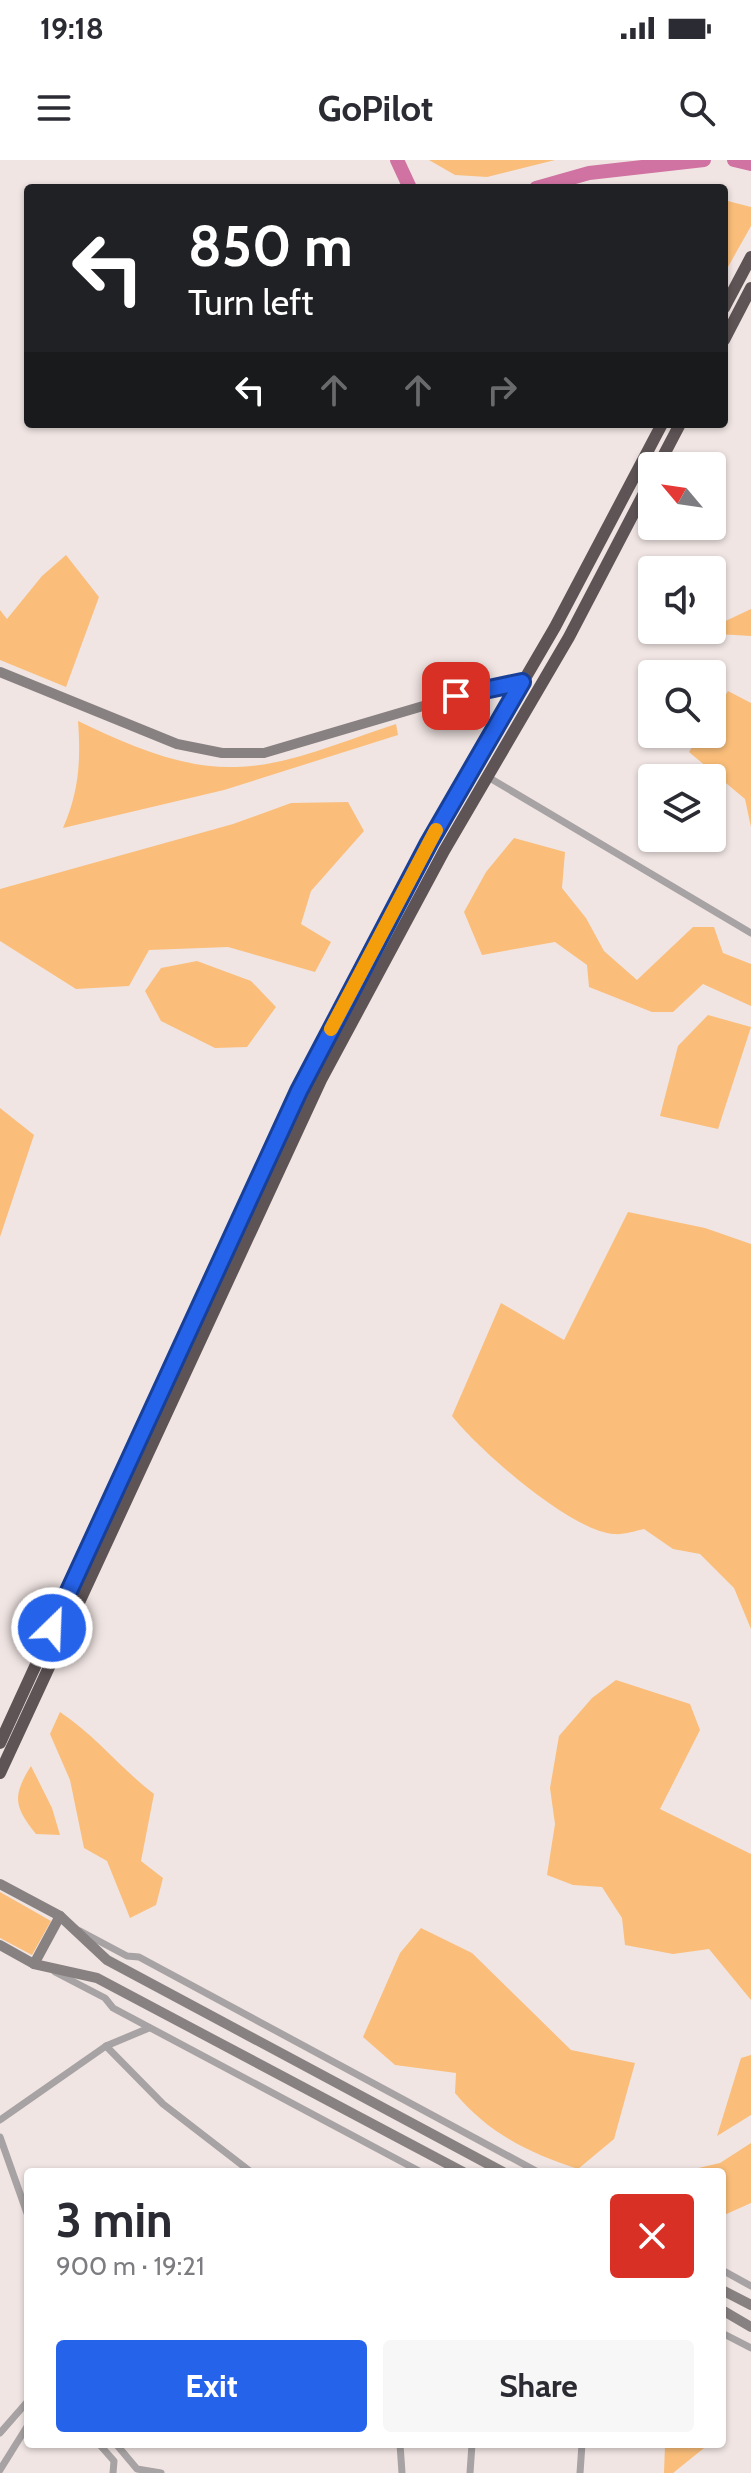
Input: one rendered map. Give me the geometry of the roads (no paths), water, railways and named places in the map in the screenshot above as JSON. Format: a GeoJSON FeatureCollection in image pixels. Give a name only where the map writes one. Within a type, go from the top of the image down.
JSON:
{"type":"FeatureCollection","features":[{"type":"Feature","properties":{"kind":"highway"},"geometry":{"type":"LineString","coordinates":[[728,300],[751,257]]}},
{"type":"Feature","properties":{"kind":"highway"},"geometry":{"type":"LineString","coordinates":[[728,332],[751,288]]}},
{"type":"Feature","properties":{"kind":"highway"},"geometry":{"type":"LineString","coordinates":[[0,1743],[299,1091],[429,843],[522,682],[660,428]]}},
{"type":"Feature","properties":{"kind":"highway"},"geometry":{"type":"LineString","coordinates":[[665,452],[678,428]]}},
{"type":"Feature","properties":{"kind":"highway"},"geometry":{"type":"LineString","coordinates":[[0,1773],[321,1080],[569,637],[638,505]]}},
{"type":"Feature","properties":{"kind":"street"},"geometry":{"type":"LineString","coordinates":[[0,672],[177,744],[222,753],[264,753],[484,688],[522,682]]}},
{"type":"Feature","properties":{"kind":"street"},"geometry":{"type":"LineString","coordinates":[[488,777],[751,933]]}},
{"type":"Feature","properties":{"kind":"street"},"geometry":{"type":"LineString","coordinates":[[0,1884],[127,1956],[139,1957],[531,2168]]}},
{"type":"Feature","properties":{"kind":"street"},"geometry":{"type":"LineString","coordinates":[[39,1965],[64,1920]]}},
{"type":"Feature","properties":{"kind":"street"},"geometry":{"type":"LineString","coordinates":[[64,1920],[107,1960],[496,2168]]}},
{"type":"Feature","properties":{"kind":"street"},"geometry":{"type":"LineString","coordinates":[[0,1945],[105,1998],[113,2008],[149,2028],[413,2168]]}},
{"type":"Feature","properties":{"kind":"street"},"geometry":{"type":"LineString","coordinates":[[39,1965],[97,1978],[455,2168]]}},
{"type":"Feature","properties":{"kind":"street"},"geometry":{"type":"LineString","coordinates":[[0,2120],[106,2046],[149,2028]]}},
{"type":"Feature","properties":{"kind":"street"},"geometry":{"type":"LineString","coordinates":[[106,2046],[163,2104],[246,2168]]}},
{"type":"Feature","properties":{"kind":"street"},"geometry":{"type":"LineString","coordinates":[[0,2137],[24,2205]]}},
{"type":"Feature","properties":{"kind":"street"},"geometry":{"type":"LineString","coordinates":[[726,2272],[751,2286]]}},
{"type":"Feature","properties":{"kind":"street"},"geometry":{"type":"LineString","coordinates":[[726,2292],[751,2305]]}},
{"type":"Feature","properties":{"kind":"street"},"geometry":{"type":"LineString","coordinates":[[726,2312],[751,2327]]}},
{"type":"Feature","properties":{"kind":"street"},"geometry":{"type":"LineString","coordinates":[[726,2335],[751,2348]]}},
{"type":"Feature","properties":{"kind":"street"},"geometry":{"type":"LineString","coordinates":[[0,2433],[24,2406]]}},
{"type":"Feature","properties":{"kind":"street"},"geometry":{"type":"LineString","coordinates":[[0,2470],[24,2431]]}},
{"type":"Feature","properties":{"kind":"street"},"geometry":{"type":"LineString","coordinates":[[103,2448],[114,2461],[113,2473]]}},
{"type":"Feature","properties":{"kind":"street"},"geometry":{"type":"LineString","coordinates":[[108,2448],[125,2456]]}},
{"type":"Feature","properties":{"kind":"street"},"geometry":{"type":"LineString","coordinates":[[119,2448],[142,2472],[161,2473]]}},
{"type":"Feature","properties":{"kind":"street"},"geometry":{"type":"LineString","coordinates":[[400,2448],[402,2473]]}},
{"type":"Feature","properties":{"kind":"street"},"geometry":{"type":"LineString","coordinates":[[470,2473],[472,2448]]}},
{"type":"Feature","properties":{"kind":"street"},"geometry":{"type":"LineString","coordinates":[[580,2473],[582,2448]]}},
{"type":"Feature","properties":{"kind":"waterway"},"geometry":{"type":"LineString","coordinates":[[397,160],[408,184]]}},
{"type":"Feature","properties":{"kind":"waterway"},"geometry":{"type":"LineString","coordinates":[[550,184],[589,173],[704,160]]}},
{"type":"Feature","properties":{"kind":"waterway"},"geometry":{"type":"LineString","coordinates":[[734,160],[751,164]]}}]}
